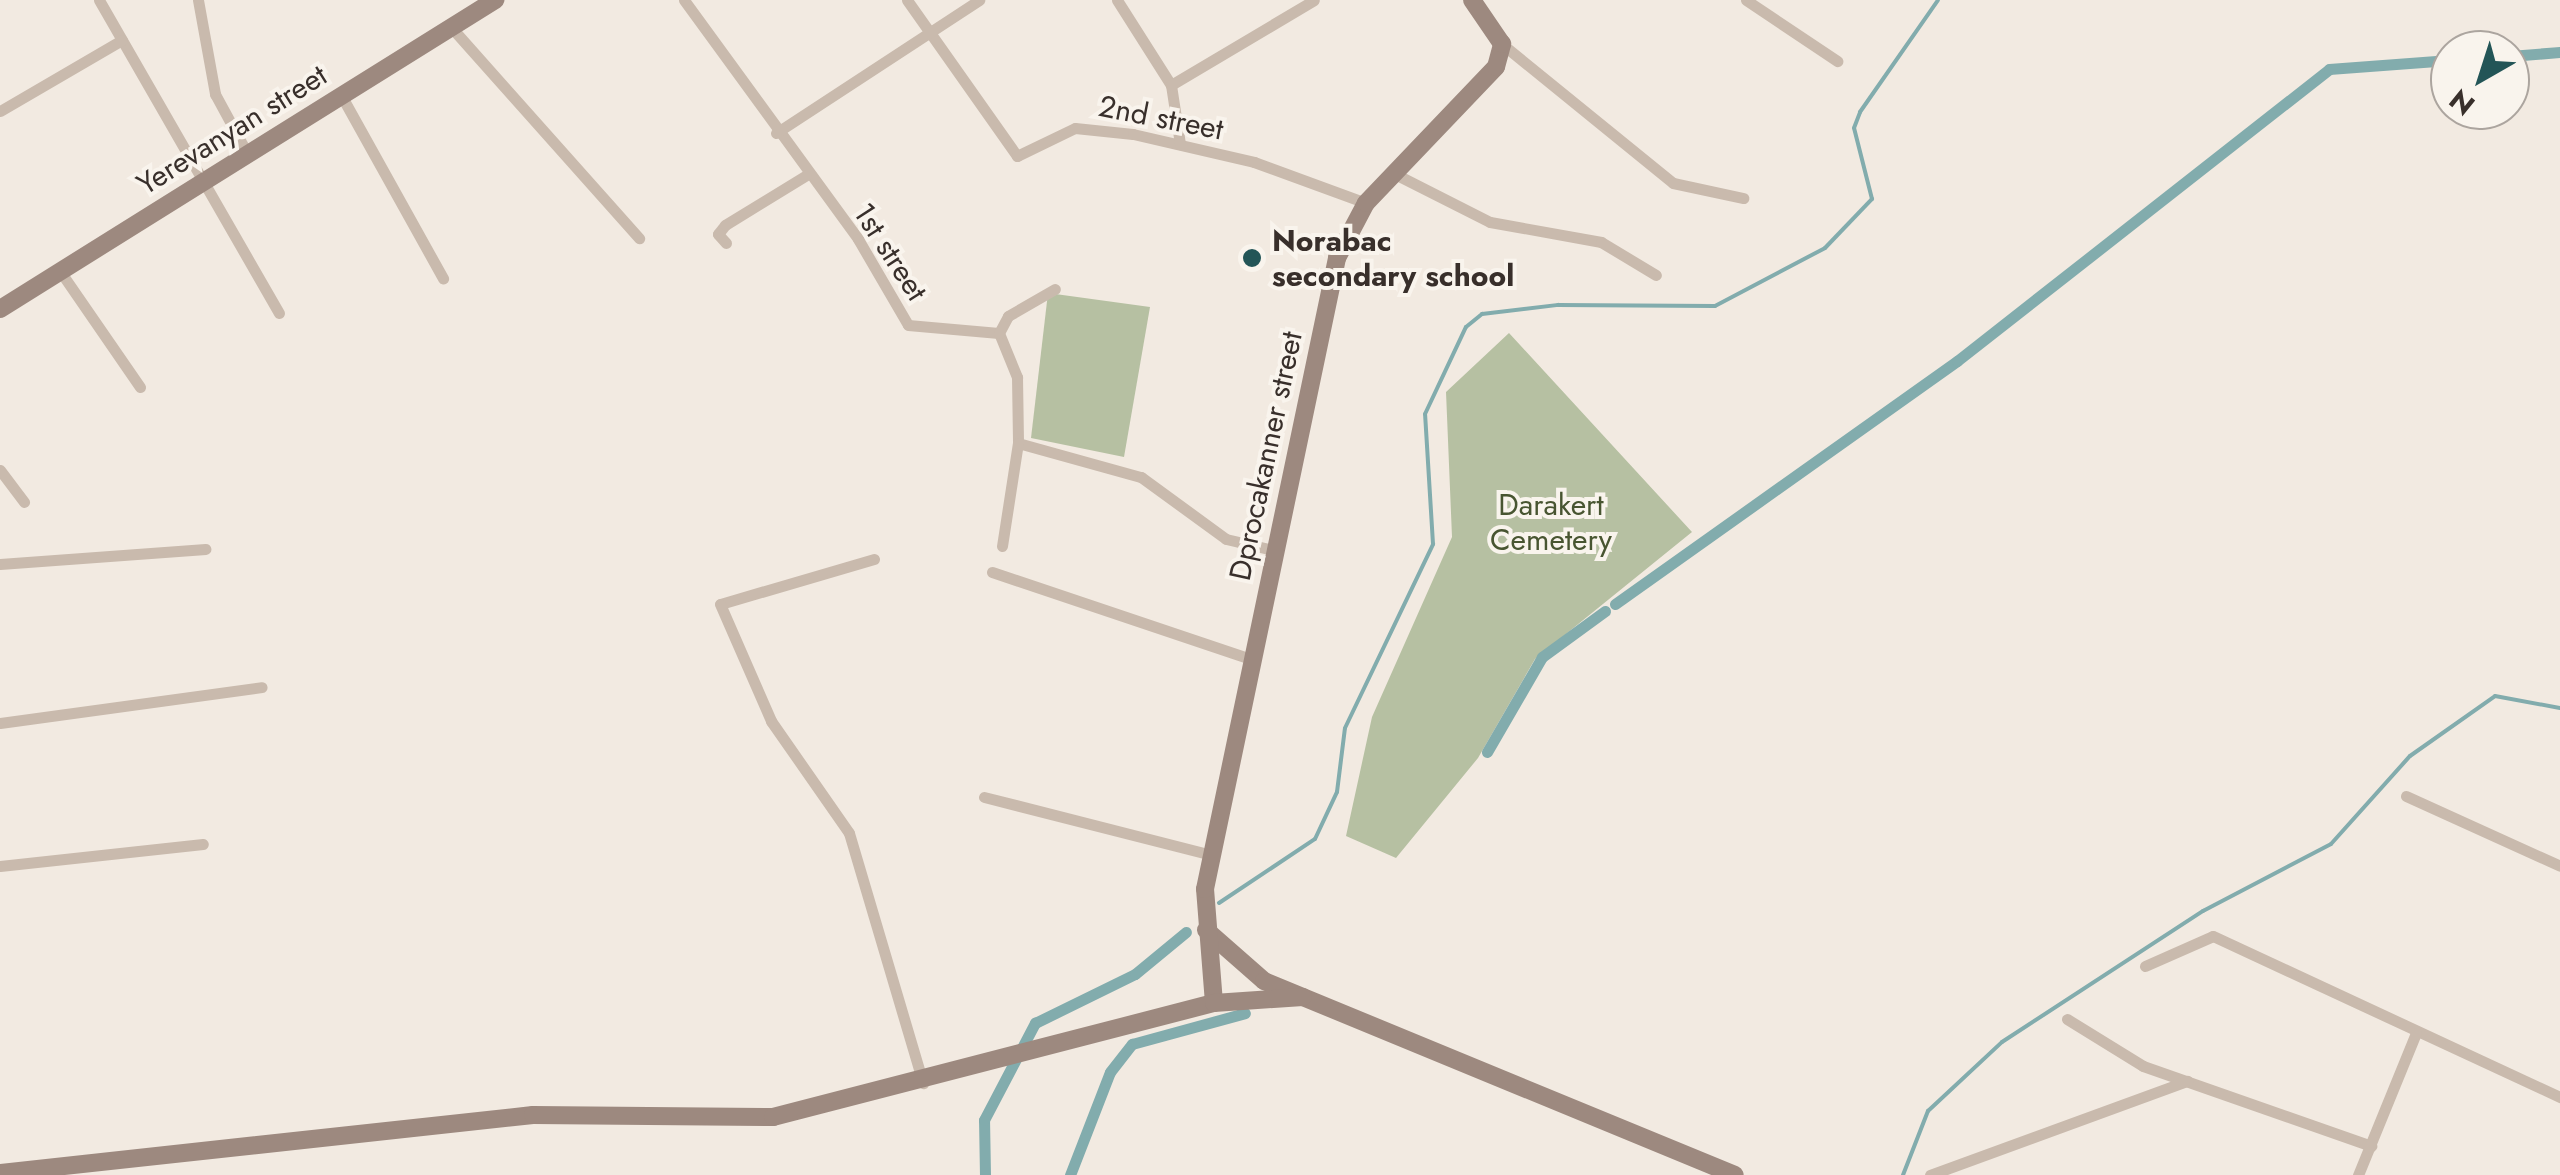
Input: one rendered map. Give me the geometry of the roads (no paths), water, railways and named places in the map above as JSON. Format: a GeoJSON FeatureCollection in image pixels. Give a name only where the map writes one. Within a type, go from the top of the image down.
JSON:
{"type":"FeatureCollection","features":[{"type":"Feature","properties":{"kind":"main road","name":"Yerevanyan street"},"geometry":{"type":"LineString","coordinates":[[0,309],[494,0]]}},
{"type":"Feature","properties":{"kind":"main road"},"geometry":{"type":"LineString","coordinates":[[1472,0],[1502,44]]}},
{"type":"Feature","properties":{"kind":"main road","name":"Dprocakanner street"},"geometry":{"type":"LineString","coordinates":[[1214,1003],[1206,929],[1212,855],[1337,258],[1366,204],[1486,81],[1502,44]]}},
{"type":"Feature","properties":{"kind":"main road"},"geometry":{"type":"LineString","coordinates":[[1206,929],[1264,981],[1735,1175]]}},
{"type":"Feature","properties":{"kind":"main road"},"geometry":{"type":"LineString","coordinates":[[0,1172],[533,1115],[773,1117],[924,1083],[1214,1003],[1303,997]]}},
{"type":"Feature","properties":{"kind":"street"},"geometry":{"type":"LineString","coordinates":[[99,0],[278,313]]}},
{"type":"Feature","properties":{"kind":"street"},"geometry":{"type":"LineString","coordinates":[[198,0],[215,94],[246,153]]}},
{"type":"Feature","properties":{"kind":"street","name":"1st street"},"geometry":{"type":"LineString","coordinates":[[684,0],[916,332],[999,334]]}},
{"type":"Feature","properties":{"kind":"street","name":"2nd street"},"geometry":{"type":"LineString","coordinates":[[907,0],[1017,156],[1075,128],[1180,144],[1366,204]]}},
{"type":"Feature","properties":{"kind":"street"},"geometry":{"type":"LineString","coordinates":[[776,133],[979,0]]}},
{"type":"Feature","properties":{"kind":"street"},"geometry":{"type":"LineString","coordinates":[[1117,0],[1171,84],[1180,144]]}},
{"type":"Feature","properties":{"kind":"street"},"geometry":{"type":"LineString","coordinates":[[1171,84],[1314,0]]}},
{"type":"Feature","properties":{"kind":"street"},"geometry":{"type":"LineString","coordinates":[[1746,0],[1837,62]]}},
{"type":"Feature","properties":{"kind":"street"},"geometry":{"type":"LineString","coordinates":[[451,26],[639,238]]}},
{"type":"Feature","properties":{"kind":"street"},"geometry":{"type":"LineString","coordinates":[[0,111],[122,40]]}},
{"type":"Feature","properties":{"kind":"street"},"geometry":{"type":"LineString","coordinates":[[1502,44],[1672,183],[1743,198]]}},
{"type":"Feature","properties":{"kind":"street"},"geometry":{"type":"LineString","coordinates":[[341,95],[443,278]]}},
{"type":"Feature","properties":{"kind":"street"},"geometry":{"type":"LineString","coordinates":[[1395,174],[1490,222],[1601,242],[1656,275]]}},
{"type":"Feature","properties":{"kind":"street"},"geometry":{"type":"LineString","coordinates":[[726,243],[718,234],[725,224],[805,176]]}},
{"type":"Feature","properties":{"kind":"street"},"geometry":{"type":"LineString","coordinates":[[60,271],[140,387]]}},
{"type":"Feature","properties":{"kind":"street"},"geometry":{"type":"LineString","coordinates":[[1002,546],[1018,443],[1017,377],[999,334],[1008,316],[1055,289]]}},
{"type":"Feature","properties":{"kind":"street"},"geometry":{"type":"LineString","coordinates":[[1018,443],[1142,477],[1226,539],[1274,550]]}},
{"type":"Feature","properties":{"kind":"street"},"geometry":{"type":"LineString","coordinates":[[0,470],[24,502]]}},
{"type":"Feature","properties":{"kind":"street"},"geometry":{"type":"LineString","coordinates":[[0,564],[206,549]]}},
{"type":"Feature","properties":{"kind":"street"},"geometry":{"type":"LineString","coordinates":[[874,559],[720,604],[771,721],[849,833],[924,1083]]}},
{"type":"Feature","properties":{"kind":"street"},"geometry":{"type":"LineString","coordinates":[[992,572],[1251,659]]}},
{"type":"Feature","properties":{"kind":"street"},"geometry":{"type":"LineString","coordinates":[[0,724],[262,688]]}},
{"type":"Feature","properties":{"kind":"street"},"geometry":{"type":"LineString","coordinates":[[984,796],[1212,855]]}},
{"type":"Feature","properties":{"kind":"street"},"geometry":{"type":"LineString","coordinates":[[2406,796],[2560,866]]}},
{"type":"Feature","properties":{"kind":"street"},"geometry":{"type":"LineString","coordinates":[[0,866],[204,844]]}},
{"type":"Feature","properties":{"kind":"street"},"geometry":{"type":"LineString","coordinates":[[2145,966],[2213,936],[2416,1033],[2560,1096]]}},
{"type":"Feature","properties":{"kind":"street"},"geometry":{"type":"LineString","coordinates":[[2067,1019],[2143,1066],[2372,1146]]}},
{"type":"Feature","properties":{"kind":"street"},"geometry":{"type":"LineString","coordinates":[[2358,1175],[2416,1033]]}},
{"type":"Feature","properties":{"kind":"street"},"geometry":{"type":"LineString","coordinates":[[1930,1175],[2188,1081]]}},
{"type":"Feature","properties":{"kind":"waterway"},"geometry":{"type":"LineString","coordinates":[[1219,903],[1315,839],[1337,792],[1345,728],[1433,544],[1425,414],[1466,327],[1482,314],[1558,305],[1715,306],[1825,248],[1872,199],[1854,128],[1860,112],[1938,0]]}},
{"type":"Feature","properties":{"kind":"waterway"},"geometry":{"type":"LineString","coordinates":[[2530,54],[2560,52]]}},
{"type":"Feature","properties":{"kind":"waterway"},"geometry":{"type":"LineString","coordinates":[[1615,604],[1957,361],[2329,69],[2430,61]]}},
{"type":"Feature","properties":{"kind":"waterway"},"geometry":{"type":"LineString","coordinates":[[1487,752],[1542,657],[1605,611]]}},
{"type":"Feature","properties":{"kind":"waterway"},"geometry":{"type":"LineString","coordinates":[[1903,1175],[1928,1111],[2002,1042],[2203,911],[2331,844],[2410,756],[2495,696],[2560,708]]}},
{"type":"Feature","properties":{"kind":"waterway"},"geometry":{"type":"LineString","coordinates":[[985,1175],[984,1120],[1035,1023],[1135,974],[1186,932]]}},
{"type":"Feature","properties":{"kind":"waterway"},"geometry":{"type":"LineString","coordinates":[[1070,1175],[1110,1072],[1132,1044],[1245,1013]]}},
{"type":"Feature","properties":{"kind":"place","name":"Norabac secondary school"},"geometry":{"type":"Point","coordinates":[1252,258]}},
{"type":"Feature","properties":{"kind":"park label","name":"Darakert Cemetery"},"geometry":{"type":"Point","coordinates":[1551,522]}}]}
